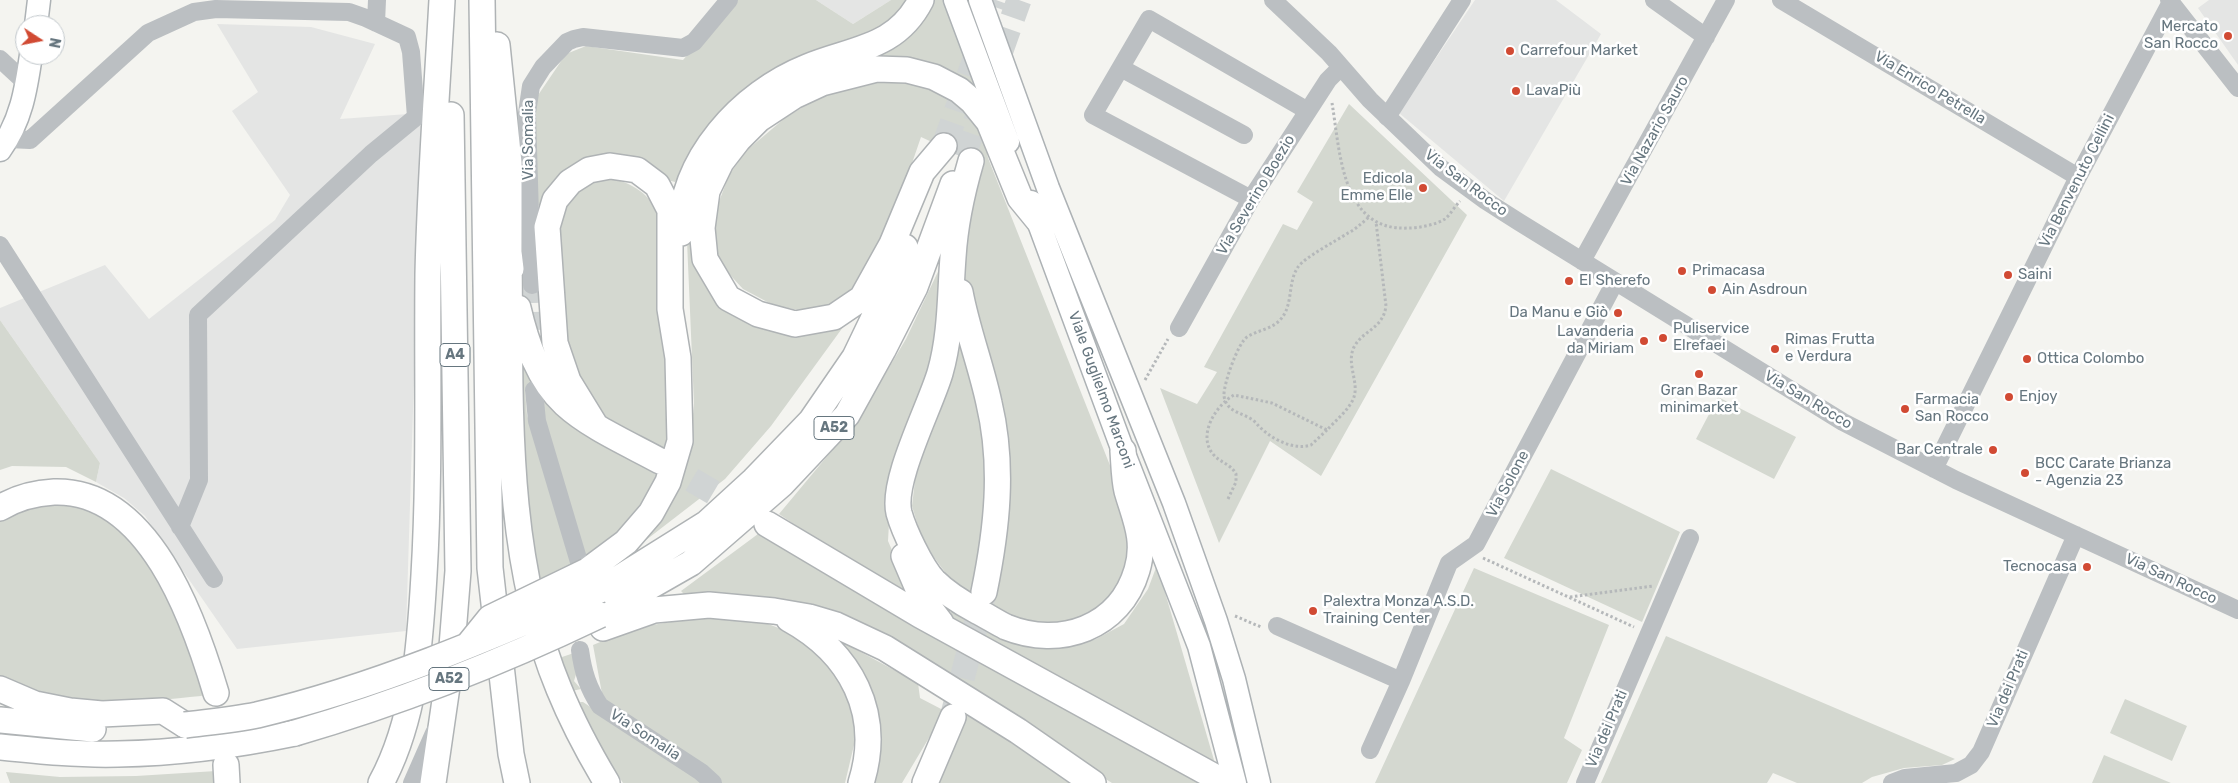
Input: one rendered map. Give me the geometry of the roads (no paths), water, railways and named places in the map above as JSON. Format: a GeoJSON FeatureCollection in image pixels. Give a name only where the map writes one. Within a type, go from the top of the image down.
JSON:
{"type":"FeatureCollection","features":[{"type":"Feature","properties":{"kind":"highway"},"geometry":{"type":"LineString","coordinates":[[381,783],[398,746],[407,719],[422,617],[426,542],[428,271],[442,0]]}},
{"type":"Feature","properties":{"kind":"highway","name":"A4"},"geometry":{"type":"LineString","coordinates":[[433,783],[452,659],[458,571],[450,0]]}},
{"type":"Feature","properties":{"kind":"highway","name":"A4"},"geometry":{"type":"LineString","coordinates":[[482,0],[490,568],[511,754],[517,783]]}},
{"type":"Feature","properties":{"kind":"highway"},"geometry":{"type":"LineString","coordinates":[[492,0],[509,163],[513,462],[519,529],[526,575],[539,629],[558,688],[589,753],[607,783]]}},
{"type":"Feature","properties":{"kind":"highway"},"geometry":{"type":"LineString","coordinates":[[589,574],[626,542],[651,513],[668,482],[680,441],[678,358],[683,303],[681,225],[686,192],[698,165],[722,130],[747,103],[778,81],[808,67],[880,42],[902,28],[921,0]]}},
{"type":"Feature","properties":{"kind":"highway"},"geometry":{"type":"LineString","coordinates":[[946,629],[922,598],[909,571],[903,554],[899,512],[901,482],[944,356],[950,316],[953,255],[961,200],[959,155],[922,172],[892,244],[862,298],[834,317],[795,324],[758,314],[728,298],[705,259],[702,228],[707,191],[721,162],[738,140],[759,119],[794,96],[822,82],[878,69],[907,70],[934,77],[959,90],[972,101],[989,122],[1020,198],[1038,220]]}},
{"type":"Feature","properties":{"kind":"highway","name":"A52"},"geometry":{"type":"LineString","coordinates":[[0,720],[69,728],[112,730],[185,726],[255,715],[318,698],[466,648],[490,618],[707,523],[754,480],[811,421],[856,357],[891,282],[959,155]]}},
{"type":"Feature","properties":{"kind":"highway","name":"A52"},"geometry":{"type":"LineString","coordinates":[[0,747],[55,753],[117,754],[237,745],[295,733],[389,704],[550,638],[601,622],[691,563],[782,484],[847,415],[915,287],[959,155]]}},
{"type":"Feature","properties":{"kind":"highway"},"geometry":{"type":"LineString","coordinates":[[595,425],[568,381],[554,343],[548,227],[555,200],[570,182],[589,170],[610,166],[636,170],[657,185],[670,210],[670,309],[678,358]]}},
{"type":"Feature","properties":{"kind":"highway"},"geometry":{"type":"LineString","coordinates":[[509,252],[523,331],[537,364],[564,403],[595,425],[660,461]]}},
{"type":"Feature","properties":{"kind":"highway"},"geometry":{"type":"LineString","coordinates":[[953,255],[970,336],[990,404],[998,460],[994,543],[984,592]]}},
{"type":"Feature","properties":{"kind":"highway"},"geometry":{"type":"LineString","coordinates":[[899,512],[922,564],[934,581],[964,604],[1005,626],[1020,631],[1057,635],[1076,632],[1093,626],[1109,615],[1132,584],[1137,569],[1140,552],[1140,531],[1126,489],[1122,451]]}},
{"type":"Feature","properties":{"kind":"highway"},"geometry":{"type":"LineString","coordinates":[[0,508],[10,502],[38,493],[64,492],[94,498],[118,512],[142,534],[186,608],[202,646],[216,693]]}},
{"type":"Feature","properties":{"kind":"highway"},"geometry":{"type":"LineString","coordinates":[[767,524],[946,629],[1225,780]]}},
{"type":"Feature","properties":{"kind":"highway"},"geometry":{"type":"LineString","coordinates":[[601,622],[654,610],[709,605],[774,611],[809,617],[836,625],[885,648],[1018,731],[1093,783]]}},
{"type":"Feature","properties":{"kind":"highway"},"geometry":{"type":"LineString","coordinates":[[774,611],[822,640],[850,672],[865,707],[868,743],[861,783]]}},
{"type":"Feature","properties":{"kind":"highway"},"geometry":{"type":"LineString","coordinates":[[0,689],[35,704],[70,712],[102,714],[163,711],[185,726]]}},
{"type":"Feature","properties":{"kind":"highway"},"geometry":{"type":"LineString","coordinates":[[925,783],[953,717]]}},
{"type":"Feature","properties":{"kind":"main road"},"geometry":{"type":"LineString","coordinates":[[37,15],[39,0]]}},
{"type":"Feature","properties":{"kind":"main road","name":"Viale Guglielmo Marconi"},"geometry":{"type":"LineString","coordinates":[[955,0],[1122,451],[1199,646],[1225,780]]}},
{"type":"Feature","properties":{"kind":"main road","name":"Viale Guglielmo Marconi"},"geometry":{"type":"LineString","coordinates":[[980,0],[1048,188],[1174,503],[1216,621],[1234,679],[1259,783]]}},
{"type":"Feature","properties":{"kind":"main road"},"geometry":{"type":"LineString","coordinates":[[4,145],[22,108],[30,65]]}},
{"type":"Feature","properties":{"kind":"street"},"geometry":{"type":"LineString","coordinates":[[376,23],[377,0]]}},
{"type":"Feature","properties":{"kind":"street","name":"Via Somalia"},"geometry":{"type":"LineString","coordinates":[[532,285],[527,113],[531,86],[543,67],[567,42],[583,37],[683,48],[694,42],[729,0]]}},
{"type":"Feature","properties":{"kind":"street","name":"Via San Rocco"},"geometry":{"type":"LineString","coordinates":[[1273,0],[1341,67],[1387,117],[1442,168],[1470,189],[1615,282],[1844,422],[1934,469],[2238,610]]}},
{"type":"Feature","properties":{"kind":"street"},"geometry":{"type":"LineString","coordinates":[[1387,117],[1462,0]]}},
{"type":"Feature","properties":{"kind":"street"},"geometry":{"type":"LineString","coordinates":[[1654,0],[1706,37]]}},
{"type":"Feature","properties":{"kind":"street","name":"Via Nazario Sauro"},"geometry":{"type":"LineString","coordinates":[[1582,261],[1726,0]]}},
{"type":"Feature","properties":{"kind":"street","name":"Via Enrico Petrella"},"geometry":{"type":"LineString","coordinates":[[1781,0],[2078,177]]}},
{"type":"Feature","properties":{"kind":"street"},"geometry":{"type":"LineString","coordinates":[[2170,1],[2238,88]]}},
{"type":"Feature","properties":{"kind":"street","name":"Via Benvenuto Cellini"},"geometry":{"type":"LineString","coordinates":[[1934,469],[2078,177],[2170,1]]}},
{"type":"Feature","properties":{"kind":"street"},"geometry":{"type":"LineString","coordinates":[[4,145],[30,140],[148,33],[194,12],[216,9],[349,12],[407,37],[411,52],[416,118],[371,154],[198,315],[199,480],[180,527]]}},
{"type":"Feature","properties":{"kind":"street"},"geometry":{"type":"LineString","coordinates":[[1251,200],[1093,115],[1149,20],[1308,110]]}},
{"type":"Feature","properties":{"kind":"street"},"geometry":{"type":"LineString","coordinates":[[0,60],[27,84]]}},
{"type":"Feature","properties":{"kind":"street","name":"Via Severino Boezio"},"geometry":{"type":"LineString","coordinates":[[1179,328],[1251,200],[1328,80],[1341,67]]}},
{"type":"Feature","properties":{"kind":"street"},"geometry":{"type":"LineString","coordinates":[[1121,68],[1244,135]]}},
{"type":"Feature","properties":{"kind":"street"},"geometry":{"type":"LineString","coordinates":[[0,245],[214,579]]}},
{"type":"Feature","properties":{"kind":"street","name":"Via Solone"},"geometry":{"type":"LineString","coordinates":[[1370,750],[1401,681],[1449,562],[1476,544],[1615,282]]}},
{"type":"Feature","properties":{"kind":"street"},"geometry":{"type":"LineString","coordinates":[[534,390],[537,421],[589,574]]}},
{"type":"Feature","properties":{"kind":"street","name":"Via dei Prati"},"geometry":{"type":"LineString","coordinates":[[1892,783],[1905,778],[1956,773],[1964,770],[1976,759],[2076,535]]}},
{"type":"Feature","properties":{"kind":"street","name":"Via dei Prati"},"geometry":{"type":"LineString","coordinates":[[1585,783],[1690,538]]}},
{"type":"Feature","properties":{"kind":"street"},"geometry":{"type":"LineString","coordinates":[[1280,627],[1401,681]]}},
{"type":"Feature","properties":{"kind":"street","name":"Via Somalia"},"geometry":{"type":"LineString","coordinates":[[580,650],[584,674],[591,692],[600,706],[701,772],[713,783]]}},
{"type":"Feature","properties":{"kind":"street"},"geometry":{"type":"LineString","coordinates":[[558,688],[600,706]]}},
{"type":"Feature","properties":{"kind":"street"},"geometry":{"type":"LineString","coordinates":[[412,783],[445,710]]}},
{"type":"Feature","properties":{"kind":"tunnel"},"geometry":{"type":"LineString","coordinates":[[944,146],[996,0]]}},
{"type":"Feature","properties":{"kind":"tunnel"},"geometry":{"type":"LineString","coordinates":[[963,157],[1019,0]]}},
{"type":"Feature","properties":{"kind":"tunnel"},"geometry":{"type":"LineString","coordinates":[[532,285],[533,337]]}},
{"type":"Feature","properties":{"kind":"tunnel"},"geometry":{"type":"LineString","coordinates":[[660,461],[748,513]]}},
{"type":"Feature","properties":{"kind":"tunnel"},"geometry":{"type":"LineString","coordinates":[[953,714],[984,593]]}},
{"type":"Feature","properties":{"kind":"place","name":"Mercato San Rocco"},"geometry":{"type":"Point","coordinates":[2228,36]}},
{"type":"Feature","properties":{"kind":"place","name":"Carrefour Market"},"geometry":{"type":"Point","coordinates":[1510,51]}},
{"type":"Feature","properties":{"kind":"place","name":"LavaPiù"},"geometry":{"type":"Point","coordinates":[1516,91]}},
{"type":"Feature","properties":{"kind":"place","name":"Edicola Emme Elle"},"geometry":{"type":"Point","coordinates":[1423,188]}},
{"type":"Feature","properties":{"kind":"place","name":"Primacasa"},"geometry":{"type":"Point","coordinates":[1682,271]}},
{"type":"Feature","properties":{"kind":"place","name":"Saini"},"geometry":{"type":"Point","coordinates":[2008,275]}},
{"type":"Feature","properties":{"kind":"place","name":"El Sherefo"},"geometry":{"type":"Point","coordinates":[1569,281]}},
{"type":"Feature","properties":{"kind":"place","name":"Ain Asdroun"},"geometry":{"type":"Point","coordinates":[1712,290]}},
{"type":"Feature","properties":{"kind":"place","name":"Da Manu e Giò"},"geometry":{"type":"Point","coordinates":[1618,313]}},
{"type":"Feature","properties":{"kind":"place","name":"Puliservice Elrefaei"},"geometry":{"type":"Point","coordinates":[1663,338]}},
{"type":"Feature","properties":{"kind":"place","name":"Lavanderia da Miriam"},"geometry":{"type":"Point","coordinates":[1644,341]}},
{"type":"Feature","properties":{"kind":"place","name":"Rimas Frutta e Verdura"},"geometry":{"type":"Point","coordinates":[1775,349]}},
{"type":"Feature","properties":{"kind":"place","name":"Ottica Colombo"},"geometry":{"type":"Point","coordinates":[2027,359]}},
{"type":"Feature","properties":{"kind":"place","name":"Gran Bazar minimarket"},"geometry":{"type":"Point","coordinates":[1699,374]}},
{"type":"Feature","properties":{"kind":"place","name":"Enjoy"},"geometry":{"type":"Point","coordinates":[2009,397]}},
{"type":"Feature","properties":{"kind":"place","name":"Farmacia San Rocco"},"geometry":{"type":"Point","coordinates":[1905,409]}},
{"type":"Feature","properties":{"kind":"place","name":"Bar Centrale"},"geometry":{"type":"Point","coordinates":[1993,450]}},
{"type":"Feature","properties":{"kind":"place","name":"BCC Carate Brianza - Agenzia 23"},"geometry":{"type":"Point","coordinates":[2025,473]}},
{"type":"Feature","properties":{"kind":"place","name":"Tecnocasa"},"geometry":{"type":"Point","coordinates":[2087,567]}},
{"type":"Feature","properties":{"kind":"place","name":"Palextra Monza A.S.D. Training Center"},"geometry":{"type":"Point","coordinates":[1313,611]}}]}
